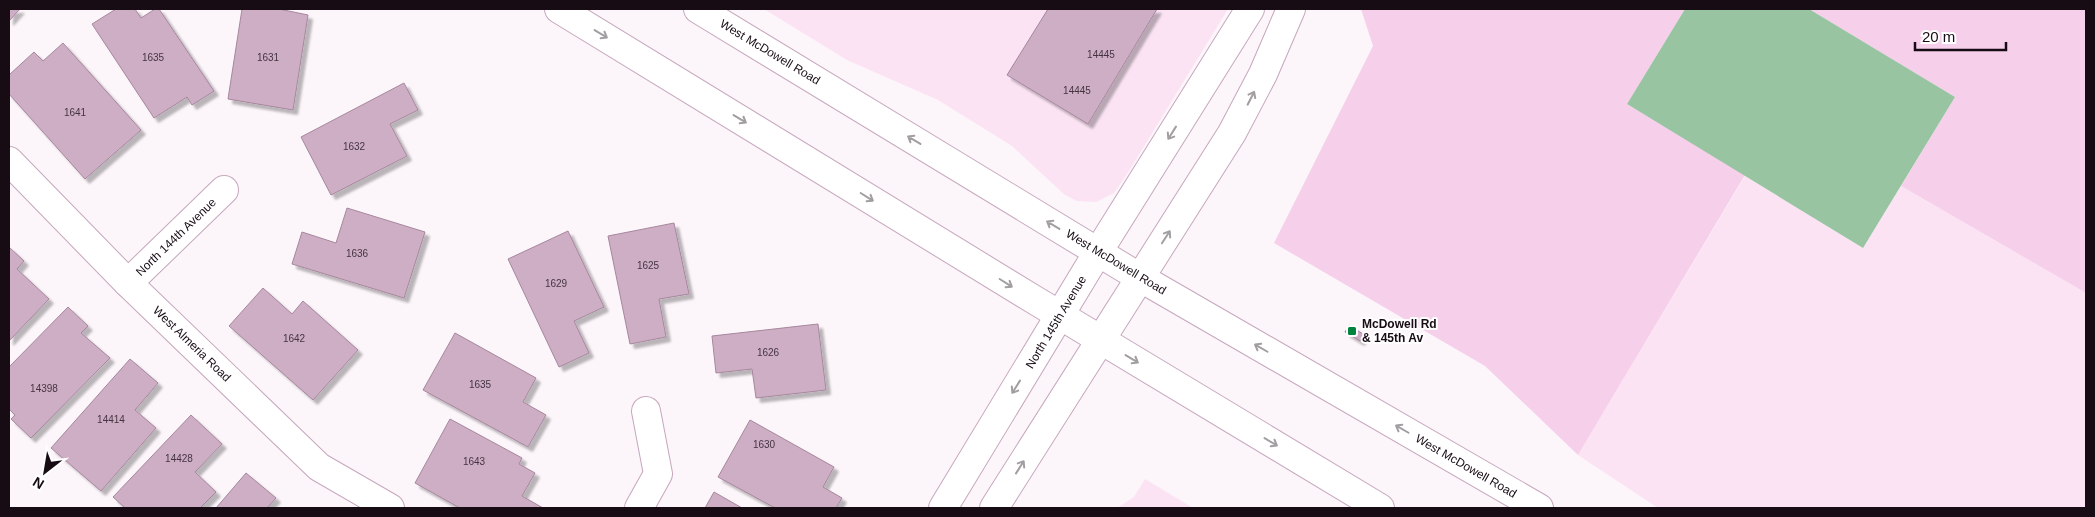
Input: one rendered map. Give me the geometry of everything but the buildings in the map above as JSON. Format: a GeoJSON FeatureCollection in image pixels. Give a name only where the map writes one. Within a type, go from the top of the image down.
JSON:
{"type":"FeatureCollection","features":[{"type":"Feature","properties":{"kind":"main road"},"geometry":{"type":"LineString","coordinates":[[559,9],[1060,316],[1380,508]]}},
{"type":"Feature","properties":{"kind":"main road","name":"West McDowell Road"},"geometry":{"type":"LineString","coordinates":[[698,9],[1140,277],[1538,508]]}},
{"type":"Feature","properties":{"kind":"main road","name":"North 145th Avenue"},"geometry":{"type":"LineString","coordinates":[[943,508],[1098,252],[1250,9]]}},
{"type":"Feature","properties":{"kind":"main road"},"geometry":{"type":"LineString","coordinates":[[994,508],[1232,133],[1263,74],[1291,9]]}},
{"type":"Feature","properties":{"kind":"main road","name":"West Almeria Road"},"geometry":{"type":"LineString","coordinates":[[9,161],[128,284],[319,467],[390,508]]}},
{"type":"Feature","properties":{"kind":"main road","name":"North 144th Avenue"},"geometry":{"type":"LineString","coordinates":[[128,284],[224,190]]}},
{"type":"Feature","properties":{"kind":"main road"},"geometry":{"type":"LineString","coordinates":[[639,508],[658,474],[646,411]]}},
{"type":"Feature","properties":{"kind":"shaded area"},"geometry":{"type":"Polygon","coordinates":[[[764,9],[1228,9],[1114,193],[1096,202],[1077,201],[1065,195],[1012,146],[938,100],[847,60],[764,9]]]}},
{"type":"Feature","properties":{"kind":"shaded area"},"geometry":{"type":"Polygon","coordinates":[[[1361,9],[1685,9],[1627,104],[1745,175],[1578,455],[1485,366],[1274,243],[1373,46],[1361,9]]]}},
{"type":"Feature","properties":{"kind":"shaded area"},"geometry":{"type":"Polygon","coordinates":[[[1685,9],[1809,9],[1955,97],[1863,248],[1627,104],[1685,9]]]}},
{"type":"Feature","properties":{"kind":"shaded area"},"geometry":{"type":"Polygon","coordinates":[[[1809,9],[2086,9],[2086,293],[1901,186],[1955,97],[1809,9]]]}},
{"type":"Feature","properties":{"kind":"shaded area"},"geometry":{"type":"Polygon","coordinates":[[[1745,176],[1863,248],[1901,186],[2086,293],[2086,508],[1658,508],[1578,455],[1745,176]]]}},
{"type":"Feature","properties":{"kind":"shaded area"},"geometry":{"type":"Polygon","coordinates":[[[1145,479],[1193,508],[1117,508],[1134,497],[1145,479]]]}},
{"type":"Feature","properties":{"kind":"place","name":"McDowell Rd & 145th Av"},"geometry":{"type":"Point","coordinates":[1352,331]}}]}
